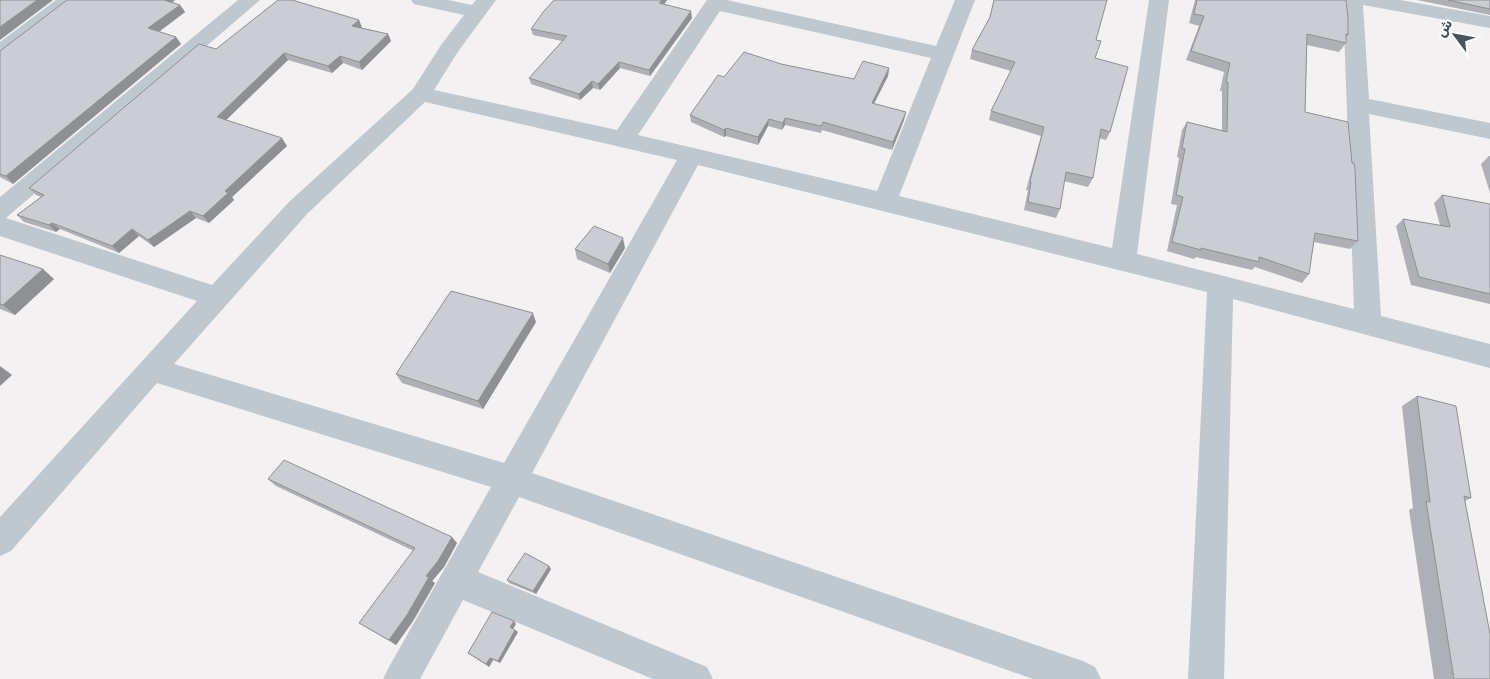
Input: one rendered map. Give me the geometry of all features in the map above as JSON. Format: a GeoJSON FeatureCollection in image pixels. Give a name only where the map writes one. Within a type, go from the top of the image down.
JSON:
{"type":"FeatureCollection","features":[{"type":"Feature","properties":{"kind":"street"},"geometry":{"type":"LineString","coordinates":[[0,52],[69,0]]}},
{"type":"Feature","properties":{"kind":"street"},"geometry":{"type":"LineString","coordinates":[[0,211],[250,0]]}},
{"type":"Feature","properties":{"kind":"street"},"geometry":{"type":"LineString","coordinates":[[0,540],[216,297],[298,208],[421,94],[480,6],[421,0]]}},
{"type":"Feature","properties":{"kind":"street"},"geometry":{"type":"LineString","coordinates":[[884,202],[965,0]]}},
{"type":"Feature","properties":{"kind":"street"},"geometry":{"type":"LineString","coordinates":[[1123,260],[1159,0]]}},
{"type":"Feature","properties":{"kind":"street"},"geometry":{"type":"LineString","coordinates":[[1353,0],[1368,324]]}},
{"type":"Feature","properties":{"kind":"street"},"geometry":{"type":"LineString","coordinates":[[1367,0],[1490,22]]}},
{"type":"Feature","properties":{"kind":"street"},"geometry":{"type":"LineString","coordinates":[[624,138],[716,2],[944,54]]}},
{"type":"Feature","properties":{"kind":"street"},"geometry":{"type":"LineString","coordinates":[[421,94],[624,138],[691,156],[1123,260],[1490,356]]}},
{"type":"Feature","properties":{"kind":"street"},"geometry":{"type":"LineString","coordinates":[[1357,104],[1490,131]]}},
{"type":"Feature","properties":{"kind":"street"},"geometry":{"type":"LineString","coordinates":[[401,679],[691,156]]}},
{"type":"Feature","properties":{"kind":"street"},"geometry":{"type":"LineString","coordinates":[[0,226],[216,297]]}},
{"type":"Feature","properties":{"kind":"street"},"geometry":{"type":"LineString","coordinates":[[1206,679],[1220,286]]}},
{"type":"Feature","properties":{"kind":"street"},"geometry":{"type":"LineString","coordinates":[[152,369],[512,480],[1083,679]]}},
{"type":"Feature","properties":{"kind":"street"},"geometry":{"type":"LineString","coordinates":[[456,580],[695,679]]}},
{"type":"Feature","properties":{"kind":"building"},"geometry":{"type":"Polygon","coordinates":[[[0,0],[37,0],[0,27],[0,0]]]}},
{"type":"Feature","properties":{"kind":"building"},"geometry":{"type":"Polygon","coordinates":[[[67,0],[164,0],[180,5],[148,28],[176,37],[6,176],[0,174],[0,51],[67,0]]]}},
{"type":"Feature","properties":{"kind":"building"},"geometry":{"type":"Polygon","coordinates":[[[278,0],[292,0],[359,20],[352,26],[388,34],[359,62],[340,56],[328,66],[284,53],[217,117],[282,138],[225,191],[228,193],[203,216],[190,211],[148,240],[132,229],[112,246],[52,223],[49,225],[17,215],[44,195],[29,188],[199,44],[216,49],[278,0]]]}},
{"type":"Feature","properties":{"kind":"building"},"geometry":{"type":"Polygon","coordinates":[[[554,0],[662,0],[659,3],[691,11],[649,70],[619,62],[598,84],[592,81],[579,94],[529,78],[567,36],[531,29],[554,0]]]}},
{"type":"Feature","properties":{"kind":"building"},"geometry":{"type":"Polygon","coordinates":[[[994,0],[1107,0],[1096,40],[1101,41],[1095,58],[1128,67],[1110,132],[1101,129],[1093,178],[1066,172],[1060,209],[1028,202],[1030,181],[1044,127],[991,111],[1015,62],[972,50],[990,17],[994,0]]]}},
{"type":"Feature","properties":{"kind":"building"},"geometry":{"type":"Polygon","coordinates":[[[1197,0],[1346,0],[1348,35],[1346,34],[1346,43],[1307,34],[1305,112],[1348,122],[1352,163],[1354,163],[1355,169],[1358,241],[1315,233],[1309,274],[1259,257],[1259,262],[1172,242],[1183,197],[1176,195],[1185,149],[1182,148],[1187,122],[1227,132],[1228,82],[1226,82],[1230,63],[1191,51],[1204,16],[1194,14],[1197,0]]]}},
{"type":"Feature","properties":{"kind":"building"},"geometry":{"type":"Polygon","coordinates":[[[1448,0],[1490,0],[1490,9],[1448,0]]]}},
{"type":"Feature","properties":{"kind":"building"},"geometry":{"type":"Polygon","coordinates":[[[744,52],[781,64],[854,79],[863,61],[889,68],[872,103],[906,112],[893,142],[823,122],[821,126],[785,118],[783,123],[769,119],[758,137],[726,128],[724,130],[690,115],[718,75],[724,77],[744,52]]]}},
{"type":"Feature","properties":{"kind":"building"},"geometry":{"type":"Polygon","coordinates":[[[1442,195],[1490,204],[1490,294],[1419,277],[1403,219],[1450,227],[1442,195]]]}},
{"type":"Feature","properties":{"kind":"building"},"geometry":{"type":"Polygon","coordinates":[[[594,226],[623,238],[608,264],[575,249],[594,226]]]}},
{"type":"Feature","properties":{"kind":"building"},"geometry":{"type":"Polygon","coordinates":[[[0,255],[43,269],[3,305],[0,304],[0,255]]]}},
{"type":"Feature","properties":{"kind":"building"},"geometry":{"type":"Polygon","coordinates":[[[451,291],[533,313],[478,401],[396,374],[451,291]]]}},
{"type":"Feature","properties":{"kind":"building"},"geometry":{"type":"Polygon","coordinates":[[[1417,396],[1456,406],[1471,498],[1464,496],[1490,634],[1490,679],[1454,679],[1426,501],[1430,502],[1417,396]]]}},
{"type":"Feature","properties":{"kind":"building"},"geometry":{"type":"Polygon","coordinates":[[[284,460],[452,537],[438,561],[426,576],[429,577],[407,615],[389,640],[359,623],[415,548],[268,479],[284,460]]]}},
{"type":"Feature","properties":{"kind":"building"},"geometry":{"type":"Polygon","coordinates":[[[525,553],[549,566],[533,591],[507,580],[525,553]]]}},
{"type":"Feature","properties":{"kind":"building"},"geometry":{"type":"Polygon","coordinates":[[[492,612],[514,621],[510,627],[515,630],[498,661],[490,658],[486,664],[468,653],[492,612]]]}}]}
